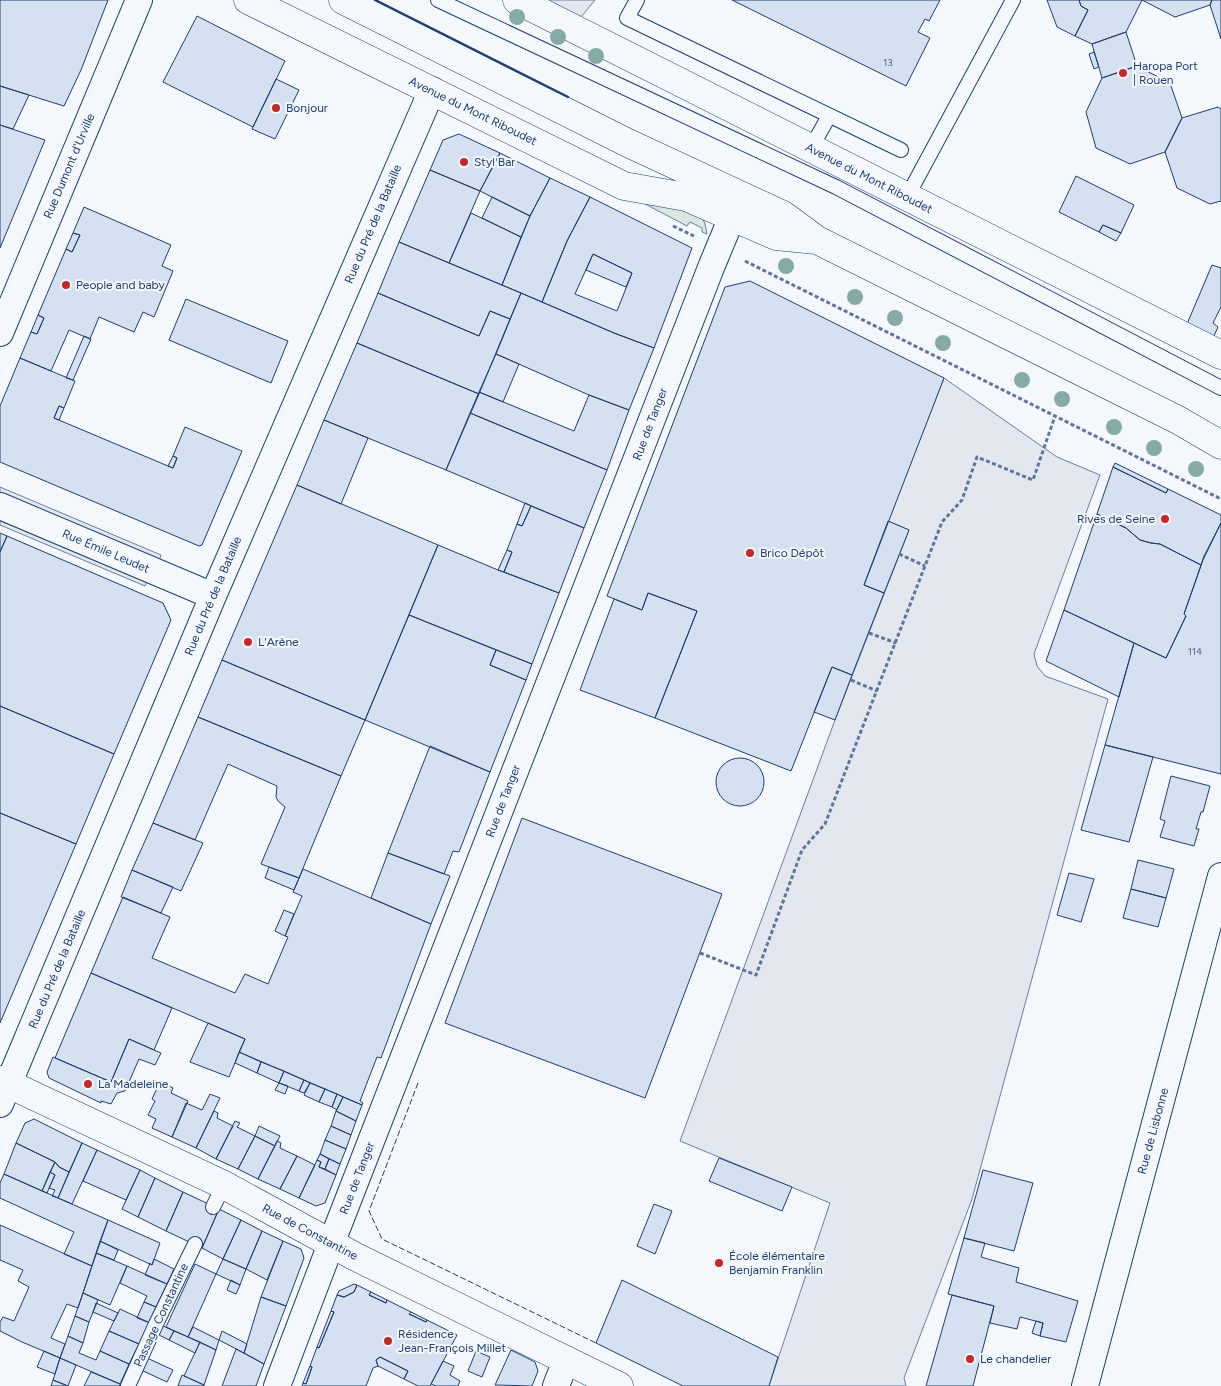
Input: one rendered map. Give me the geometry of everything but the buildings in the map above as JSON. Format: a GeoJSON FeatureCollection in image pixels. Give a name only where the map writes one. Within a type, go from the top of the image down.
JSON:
{"type":"FeatureCollection","features":[{"type":"Feature","properties":{"kind":"main road","name":"Avenue du Mont Riboudet"},"geometry":{"type":"LineString","coordinates":[[248,0],[624,186],[686,197],[776,236],[817,240]]}},
{"type":"Feature","properties":{"kind":"main road","name":"Avenue du Mont Riboudet"},"geometry":{"type":"LineString","coordinates":[[343,0],[628,143],[783,215],[817,240],[1178,420],[1221,445]]}},
{"type":"Feature","properties":{"kind":"main road","name":"Avenue du Mont Riboudet"},"geometry":{"type":"LineString","coordinates":[[517,0],[1221,355]]}},
{"type":"Feature","properties":{"kind":"main road","name":"Rue de Constantine"},"geometry":{"type":"LineString","coordinates":[[3,1089],[218,1196],[331,1244],[619,1386]]}},
{"type":"Feature","properties":{"kind":"street","name":"Rue Dumont d'Urville"},"geometry":{"type":"LineString","coordinates":[[0,332],[138,0]]}},
{"type":"Feature","properties":{"kind":"street","name":"Rue du Pré de la Bataille"},"geometry":{"type":"LineString","coordinates":[[3,1089],[213,596],[432,90]]}},
{"type":"Feature","properties":{"kind":"street","name":"Rue de Tanger"},"geometry":{"type":"LineString","coordinates":[[277,1386],[732,217]]}},
{"type":"Feature","properties":{"kind":"street","name":"Rue Émile Leudet"},"geometry":{"type":"LineString","coordinates":[[0,506],[213,596]]}},
{"type":"Feature","properties":{"kind":"street","name":"Rue de Lisbonne"},"geometry":{"type":"LineString","coordinates":[[1085,1386],[1221,876]]}},
{"type":"Feature","properties":{"kind":"street"},"geometry":{"type":"LineString","coordinates":[[556,1386],[566,1360]]}},
{"type":"Feature","properties":{"kind":"lane"},"geometry":{"type":"LineString","coordinates":[[438,0],[836,187],[1221,388]]}},
{"type":"Feature","properties":{"kind":"lane"},"geometry":{"type":"LineString","coordinates":[[637,0],[627,18],[901,150]]}},
{"type":"Feature","properties":{"kind":"lane"},"geometry":{"type":"LineString","coordinates":[[907,197],[1013,0]]}},
{"type":"Feature","properties":{"kind":"lane"},"geometry":{"type":"LineString","coordinates":[[811,148],[828,116]]}},
{"type":"Feature","properties":{"kind":"lane","name":"Passage Constantine"},"geometry":{"type":"LineString","coordinates":[[128,1386],[195,1244]]}},
{"type":"Feature","properties":{"kind":"path"},"geometry":{"type":"LineString","coordinates":[[743,260],[1221,499]]}},
{"type":"Feature","properties":{"kind":"path"},"geometry":{"type":"LineString","coordinates":[[700,953],[756,975],[802,850],[825,824],[942,522],[962,500],[976,457],[1033,480],[1055,416]]}},
{"type":"Feature","properties":{"kind":"path"},"geometry":{"type":"LineString","coordinates":[[899,554],[925,566]]}},
{"type":"Feature","properties":{"kind":"path"},"geometry":{"type":"LineString","coordinates":[[869,633],[896,643]]}},
{"type":"Feature","properties":{"kind":"path"},"geometry":{"type":"LineString","coordinates":[[850,680],[877,690]]}},
{"type":"Feature","properties":{"kind":"shaded area"},"geometry":{"type":"Polygon","coordinates":[[[534,0],[595,0],[577,22],[534,0]]]}},
{"type":"Feature","properties":{"kind":"shaded area"},"geometry":{"type":"Polygon","coordinates":[[[630,196],[665,203],[703,219],[707,234],[702,232],[702,228],[690,222],[687,226],[630,196]]]}},
{"type":"Feature","properties":{"kind":"shaded area"},"geometry":{"type":"Polygon","coordinates":[[[944,378],[1057,457],[1100,475],[1034,654],[1037,666],[1045,676],[1108,699],[972,1199],[904,1378],[906,1386],[769,1386],[830,1203],[680,1141],[835,720],[909,530],[888,521],[944,378]]]}},
{"type":"Feature","properties":{"kind":"shaded area"},"geometry":{"type":"Polygon","coordinates":[[[0,487],[161,555],[158,564],[0,496],[0,487]]]}},
{"type":"Feature","properties":{"kind":"shaded area"},"geometry":{"type":"Polygon","coordinates":[[[0,515],[148,578],[145,586],[0,525],[0,515]]]}},
{"type":"Feature","properties":{"kind":"fence"},"geometry":{"type":"LineString","coordinates":[[418,1083],[369,1211],[382,1239],[596,1343]]}},
{"type":"Feature","properties":{"kind":"wall"},"geometry":{"type":"LineString","coordinates":[[375,0],[568,97]]}},
{"type":"Feature","properties":{"kind":"place","name":"Haropa Port | Rouen"},"geometry":{"type":"Point","coordinates":[1123,73]}},
{"type":"Feature","properties":{"kind":"place","name":"Bonjour"},"geometry":{"type":"Point","coordinates":[276,108]}},
{"type":"Feature","properties":{"kind":"place","name":"Styl Bar"},"geometry":{"type":"Point","coordinates":[464,162]}},
{"type":"Feature","properties":{"kind":"place","name":"People and baby"},"geometry":{"type":"Point","coordinates":[66,285]}},
{"type":"Feature","properties":{"kind":"place","name":"Rives de Seine"},"geometry":{"type":"Point","coordinates":[1165,519]}},
{"type":"Feature","properties":{"kind":"place","name":"Brico Dépôt"},"geometry":{"type":"Point","coordinates":[750,553]}},
{"type":"Feature","properties":{"kind":"place","name":"L'Arène"},"geometry":{"type":"Point","coordinates":[248,642]}},
{"type":"Feature","properties":{"kind":"place","name":"La Madeleine"},"geometry":{"type":"Point","coordinates":[88,1084]}},
{"type":"Feature","properties":{"kind":"place","name":"École élémentaire Benjamin Franklin"},"geometry":{"type":"Point","coordinates":[719,1263]}},
{"type":"Feature","properties":{"kind":"place","name":"Résidence Jean-François Millet"},"geometry":{"type":"Point","coordinates":[388,1341]}},
{"type":"Feature","properties":{"kind":"place","name":"Le chandelier"},"geometry":{"type":"Point","coordinates":[970,1359]}}]}
